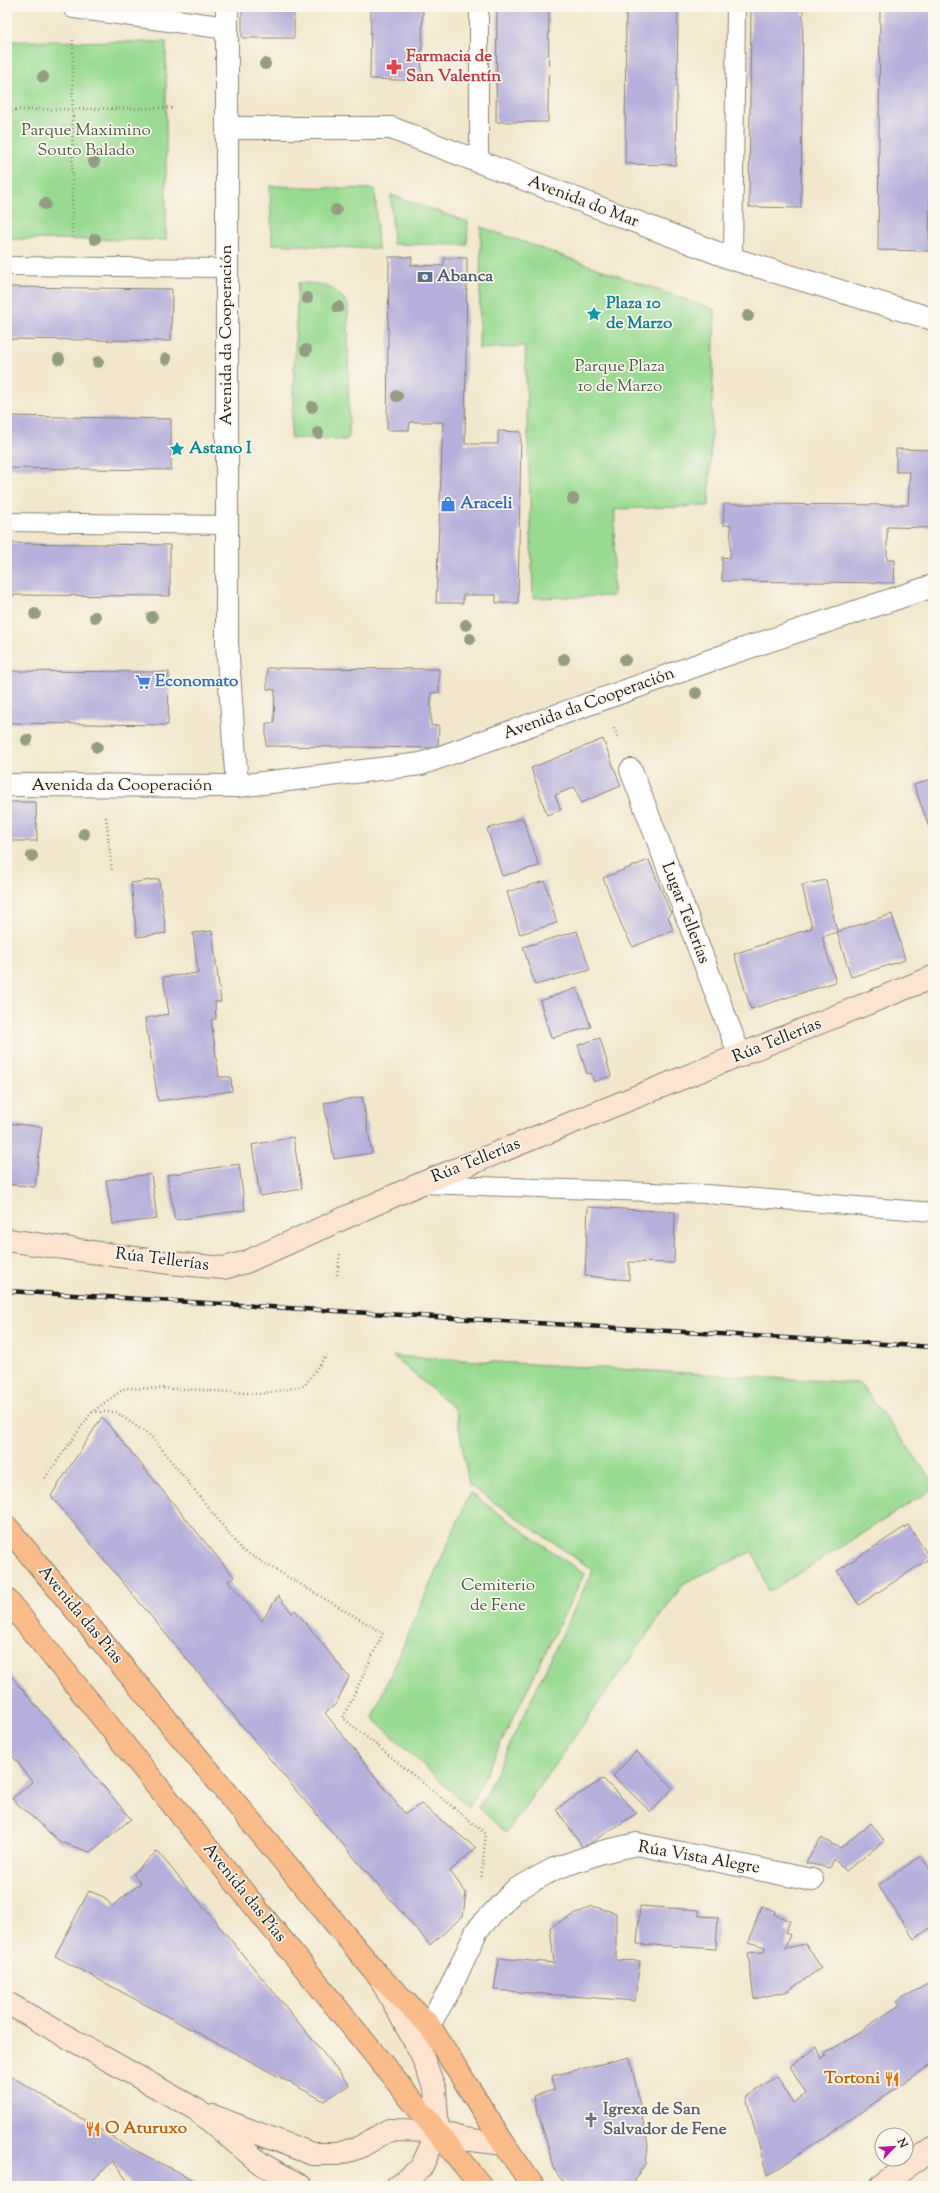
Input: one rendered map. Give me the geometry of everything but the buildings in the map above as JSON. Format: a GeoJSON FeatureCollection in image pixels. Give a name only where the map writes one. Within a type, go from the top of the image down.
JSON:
{"type":"FeatureCollection","features":[{"type":"Feature","properties":{"kind":"highway","name":"Avenida das Pías"},"geometry":{"type":"LineString","coordinates":[[7,1527],[378,1975],[429,2025],[473,2092],[504,2144],[533,2186]]}},
{"type":"Feature","properties":{"kind":"highway","name":"Avenida das Pías"},"geometry":{"type":"LineString","coordinates":[[7,1600],[481,2186]]}},
{"type":"Feature","properties":{"kind":"street"},"geometry":{"type":"LineString","coordinates":[[74,7],[227,28]]}},
{"type":"Feature","properties":{"kind":"street","name":"Avenida da Cooperación"},"geometry":{"type":"LineString","coordinates":[[227,7],[227,643],[237,786]]}},
{"type":"Feature","properties":{"kind":"street","name":"Avenida do Mar"},"geometry":{"type":"LineString","coordinates":[[227,128],[391,128],[733,259],[933,319]]}},
{"type":"Feature","properties":{"kind":"street","name":"Avenida da Cooperación"},"geometry":{"type":"LineString","coordinates":[[7,785],[237,786],[421,764],[604,700],[720,657],[933,586]]}},
{"type":"Feature","properties":{"kind":"street","name":"Lugar Tellerías"},"geometry":{"type":"LineString","coordinates":[[631,770],[740,1056]]}},
{"type":"Feature","properties":{"kind":"street","name":"Rúa Tellerías"},"geometry":{"type":"LineString","coordinates":[[7,1240],[170,1263],[224,1268],[246,1262],[420,1184],[933,977]]}},
{"type":"Feature","properties":{"kind":"street","name":"Rúa Vista Alegre"},"geometry":{"type":"LineString","coordinates":[[429,2025],[450,1989],[477,1930],[515,1890],[554,1869],[602,1852],[637,1844],[812,1880]]}},
{"type":"Feature","properties":{"kind":"street"},"geometry":{"type":"LineString","coordinates":[[378,1975],[421,2053],[435,2090],[438,2131],[421,2168],[397,2186]]}},
{"type":"Feature","properties":{"kind":"street"},"geometry":{"type":"LineString","coordinates":[[7,2003],[197,2110],[312,2154],[338,2154],[360,2147],[389,2130],[438,2131],[463,2139],[504,2144]]}},
{"type":"Feature","properties":{"kind":"street"},"geometry":{"type":"LineString","coordinates":[[197,2110],[260,2163],[301,2186]]}},
{"type":"Feature","properties":{"kind":"street"},"geometry":{"type":"LineString","coordinates":[[886,2184],[933,2148]]}},
{"type":"Feature","properties":{"kind":"lane"},"geometry":{"type":"LineString","coordinates":[[479,7],[479,162]]}},
{"type":"Feature","properties":{"kind":"lane"},"geometry":{"type":"LineString","coordinates":[[733,259],[736,7]]}},
{"type":"Feature","properties":{"kind":"lane"},"geometry":{"type":"LineString","coordinates":[[7,266],[227,268]]}},
{"type":"Feature","properties":{"kind":"lane"},"geometry":{"type":"LineString","coordinates":[[7,522],[228,525]]}},
{"type":"Feature","properties":{"kind":"lane"},"geometry":{"type":"LineString","coordinates":[[420,1184],[706,1194],[933,1212]]}},
{"type":"Feature","properties":{"kind":"path"},"geometry":{"type":"LineString","coordinates":[[72,239],[73,36]]}},
{"type":"Feature","properties":{"kind":"path"},"geometry":{"type":"LineString","coordinates":[[7,110],[173,108]]}},
{"type":"Feature","properties":{"kind":"path"},"geometry":{"type":"LineString","coordinates":[[604,700],[631,770]]}},
{"type":"Feature","properties":{"kind":"path"},"geometry":{"type":"LineString","coordinates":[[103,786],[112,872]]}},
{"type":"Feature","properties":{"kind":"path"},"geometry":{"type":"LineString","coordinates":[[45,1478],[92,1412],[125,1388],[187,1389],[260,1394],[304,1386],[327,1355]]}},
{"type":"Feature","properties":{"kind":"path"},"geometry":{"type":"LineString","coordinates":[[92,1412],[116,1412],[153,1438],[242,1550],[383,1633],[343,1718],[486,1834],[477,1930]]}},
{"type":"Feature","properties":{"kind":"green space","name":"Parque Maximino Souto Balado"},"geometry":{"type":"Polygon","coordinates":[[[7,41],[166,42],[166,240],[7,239],[7,41]]]}},
{"type":"Feature","properties":{"kind":"green space"},"geometry":{"type":"Polygon","coordinates":[[[270,186],[375,189],[378,249],[272,244],[270,186]]]}},
{"type":"Feature","properties":{"kind":"green space"},"geometry":{"type":"Polygon","coordinates":[[[391,195],[468,222],[467,245],[393,244],[391,195]]]}},
{"type":"Feature","properties":{"kind":"green space","name":"Parque Plaza 10 de Marzo"},"geometry":{"type":"Polygon","coordinates":[[[481,227],[715,310],[709,506],[615,509],[613,596],[533,598],[525,346],[479,349],[481,227]]]}},
{"type":"Feature","properties":{"kind":"green space"},"geometry":{"type":"Polygon","coordinates":[[[298,283],[321,285],[333,289],[344,299],[348,306],[349,437],[346,440],[291,438],[298,283]]]}},
{"type":"Feature","properties":{"kind":"green space"},"geometry":{"type":"Polygon","coordinates":[[[393,1356],[860,1383],[933,1481],[933,1489],[769,1592],[753,1551],[684,1583],[506,1833],[479,1808],[593,1570],[469,1485],[456,1410],[393,1356]]]}},
{"type":"Feature","properties":{"kind":"green space","name":"Cemiterio de Fene"},"geometry":{"type":"Polygon","coordinates":[[[470,1493],[584,1574],[469,1808],[372,1717],[470,1493]]]}},
{"type":"Feature","properties":{"kind":"railway"},"geometry":{"type":"LineString","coordinates":[[7,1291],[933,1347]]}},
{"type":"Feature","properties":{"kind":"place","name":"Farmacia de San Valentín"},"geometry":{"type":"Point","coordinates":[394,67]}},
{"type":"Feature","properties":{"kind":"place","name":"Abanca"},"geometry":{"type":"Point","coordinates":[425,277]}},
{"type":"Feature","properties":{"kind":"place","name":"Plaza 10 de Marzo"},"geometry":{"type":"Point","coordinates":[594,314]}},
{"type":"Feature","properties":{"kind":"place","name":"Astano I"},"geometry":{"type":"Point","coordinates":[177,449]}},
{"type":"Feature","properties":{"kind":"place","name":"Araceli"},"geometry":{"type":"Point","coordinates":[448,504]}},
{"type":"Feature","properties":{"kind":"place","name":"Economato"},"geometry":{"type":"Point","coordinates":[143,682]}},
{"type":"Feature","properties":{"kind":"place","name":"Tortoni"},"geometry":{"type":"Point","coordinates":[892,2079]}},
{"type":"Feature","properties":{"kind":"place","name":"Igrexa de San Salvador de Fene"},"geometry":{"type":"Point","coordinates":[591,2120]}},
{"type":"Feature","properties":{"kind":"place","name":"O Aturuxo"},"geometry":{"type":"Point","coordinates":[93,2129]}}]}
